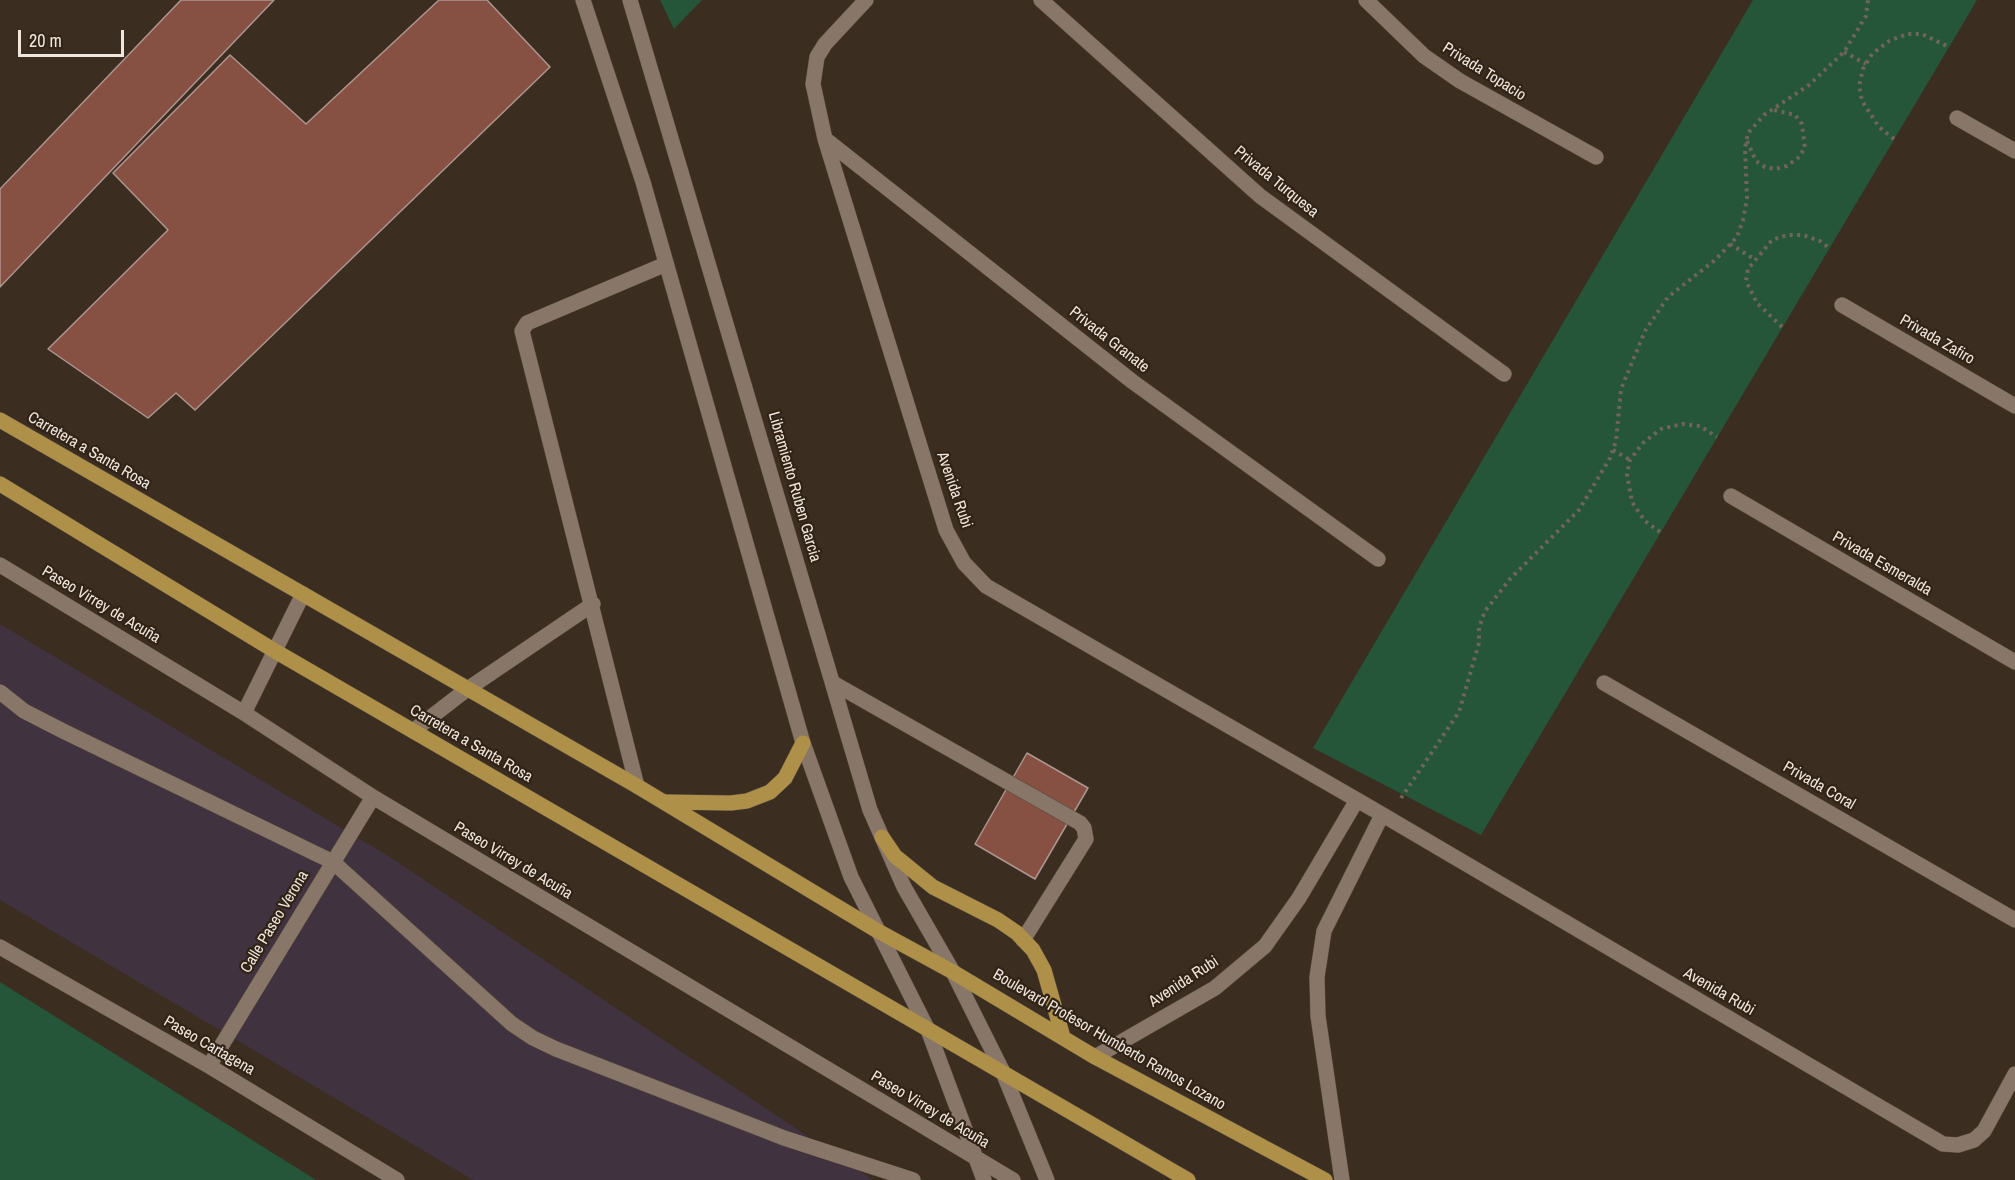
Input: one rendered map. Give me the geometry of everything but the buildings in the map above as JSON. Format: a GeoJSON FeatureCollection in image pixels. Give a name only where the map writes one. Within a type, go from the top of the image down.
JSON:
{"type":"FeatureCollection","features":[{"type":"Feature","properties":{"kind":"main road","name":"Carretera a Santa Rosa"},"geometry":{"type":"LineString","coordinates":[[0,420],[466,690],[638,786],[876,930]]}},
{"type":"Feature","properties":{"kind":"main road","name":"Carretera a Santa Rosa"},"geometry":{"type":"LineString","coordinates":[[0,484],[275,651],[928,1030]]}},
{"type":"Feature","properties":{"kind":"main road"},"geometry":{"type":"LineString","coordinates":[[663,802],[731,803],[747,801],[770,792],[785,778],[803,743]]}},
{"type":"Feature","properties":{"kind":"main road"},"geometry":{"type":"LineString","coordinates":[[882,837],[895,856],[926,882],[998,920],[1023,940],[1044,970],[1064,1037]]}},
{"type":"Feature","properties":{"kind":"main road","name":"Boulevard Profesor Humberto Ramos Lozano"},"geometry":{"type":"LineString","coordinates":[[876,930],[953,972],[1095,1057],[1325,1180]]}},
{"type":"Feature","properties":{"kind":"main road"},"geometry":{"type":"LineString","coordinates":[[928,1030],[1188,1180]]}},
{"type":"Feature","properties":{"kind":"street"},"geometry":{"type":"LineString","coordinates":[[583,0],[636,160],[803,743],[851,877],[928,1030],[984,1180]]}},
{"type":"Feature","properties":{"kind":"street","name":"Libramiento Ruben Garcia"},"geometry":{"type":"LineString","coordinates":[[630,0],[870,810],[904,887],[953,972],[1002,1071],[1047,1180]]}},
{"type":"Feature","properties":{"kind":"street","name":"Avenida Rubi"},"geometry":{"type":"LineString","coordinates":[[866,0],[825,44],[817,57],[813,84],[825,139],[946,530],[964,563],[986,586],[1357,800],[1943,1144],[1958,1144],[1974,1140],[1984,1131],[2015,1074]]}},
{"type":"Feature","properties":{"kind":"street","name":"Privada Turquesa"},"geometry":{"type":"LineString","coordinates":[[1041,0],[1260,196],[1504,374]]}},
{"type":"Feature","properties":{"kind":"street","name":"Privada Topacio"},"geometry":{"type":"LineString","coordinates":[[1366,0],[1424,56],[1460,81],[1596,157]]}},
{"type":"Feature","properties":{"kind":"street"},"geometry":{"type":"LineString","coordinates":[[1957,118],[2015,151]]}},
{"type":"Feature","properties":{"kind":"street","name":"Privada Granate"},"geometry":{"type":"LineString","coordinates":[[825,139],[1133,382],[1378,559]]}},
{"type":"Feature","properties":{"kind":"street"},"geometry":{"type":"LineString","coordinates":[[638,786],[523,328],[527,323],[666,264]]}},
{"type":"Feature","properties":{"kind":"street","name":"Privada Zafiro"},"geometry":{"type":"LineString","coordinates":[[1842,306],[2015,406]]}},
{"type":"Feature","properties":{"kind":"street","name":"Privada Esmeralda"},"geometry":{"type":"LineString","coordinates":[[1731,496],[2015,662]]}},
{"type":"Feature","properties":{"kind":"street","name":"Paseo Virrey de Acuña"},"geometry":{"type":"LineString","coordinates":[[0,565],[244,713],[373,797],[1013,1180]]}},
{"type":"Feature","properties":{"kind":"street"},"geometry":{"type":"LineString","coordinates":[[244,713],[303,594]]}},
{"type":"Feature","properties":{"kind":"street"},"geometry":{"type":"LineString","coordinates":[[413,731],[466,690],[593,604]]}},
{"type":"Feature","properties":{"kind":"street"},"geometry":{"type":"LineString","coordinates":[[833,683],[1080,823],[1084,828],[1086,839],[1023,940]]}},
{"type":"Feature","properties":{"kind":"street","name":"Privada Coral"},"geometry":{"type":"LineString","coordinates":[[1605,683],[2015,920]]}},
{"type":"Feature","properties":{"kind":"street"},"geometry":{"type":"LineString","coordinates":[[0,692],[24,711],[63,731],[333,862],[512,1024],[533,1038],[784,1138],[913,1180]]}},
{"type":"Feature","properties":{"kind":"street","name":"Calle Paseo Verona"},"geometry":{"type":"LineString","coordinates":[[209,1066],[373,797]]}},
{"type":"Feature","properties":{"kind":"street","name":"Avenida Rubi"},"geometry":{"type":"LineString","coordinates":[[1095,1057],[1215,988],[1264,946],[1299,898],[1357,800]]}},
{"type":"Feature","properties":{"kind":"street"},"geometry":{"type":"LineString","coordinates":[[1342,1180],[1318,1016],[1317,977],[1324,931],[1384,816]]}},
{"type":"Feature","properties":{"kind":"street","name":"Paseo Cartagena"},"geometry":{"type":"LineString","coordinates":[[0,948],[209,1066],[388,1178]]}},
{"type":"Feature","properties":{"kind":"path"},"geometry":{"type":"LineString","coordinates":[[1384,816],[1459,712],[1479,643],[1479,628],[1485,612],[1510,579],[1579,510],[1613,450],[1621,389],[1645,331],[1668,297],[1709,266],[1730,244],[1743,220],[1747,198],[1747,139],[1755,124],[1809,86],[1844,52],[1866,16],[1868,0]]}},
{"type":"Feature","properties":{"kind":"path"},"geometry":{"type":"LineString","coordinates":[[1894,139],[1878,127],[1862,101],[1859,86],[1866,64],[1872,54],[1889,41],[1907,34],[1922,34],[1949,47]]}},
{"type":"Feature","properties":{"kind":"path"},"geometry":{"type":"LineString","coordinates":[[1844,52],[1866,64]]}},
{"type":"Feature","properties":{"kind":"path"},"geometry":{"type":"LineString","coordinates":[[1747,139],[1756,161],[1765,167],[1774,169],[1787,166],[1798,158],[1805,148],[1802,124],[1795,115],[1773,110]]}},
{"type":"Feature","properties":{"kind":"path"},"geometry":{"type":"LineString","coordinates":[[1782,327],[1751,294],[1746,281],[1748,269],[1772,240],[1787,235],[1803,235],[1820,241],[1829,248]]}},
{"type":"Feature","properties":{"kind":"path"},"geometry":{"type":"LineString","coordinates":[[1730,244],[1754,259]]}},
{"type":"Feature","properties":{"kind":"path"},"geometry":{"type":"LineString","coordinates":[[1660,532],[1645,521],[1632,502],[1627,474],[1630,460],[1643,443],[1661,429],[1682,424],[1700,426],[1717,437]]}},
{"type":"Feature","properties":{"kind":"path"},"geometry":{"type":"LineString","coordinates":[[1613,450],[1630,460]]}},
{"type":"Feature","properties":{"kind":"shaded area"},"geometry":{"type":"Polygon","coordinates":[[[0,624],[390,857],[873,1180],[473,1180],[0,900],[0,624]]]}},
{"type":"Feature","properties":{"kind":"green space"},"geometry":{"type":"Polygon","coordinates":[[[660,0],[702,0],[674,29],[660,0]]]}},
{"type":"Feature","properties":{"kind":"green space"},"geometry":{"type":"Polygon","coordinates":[[[1753,0],[1977,0],[1481,835],[1313,748],[1753,0]]]}},
{"type":"Feature","properties":{"kind":"green space"},"geometry":{"type":"Polygon","coordinates":[[[0,982],[316,1180],[0,1180],[0,982]]]}}]}
